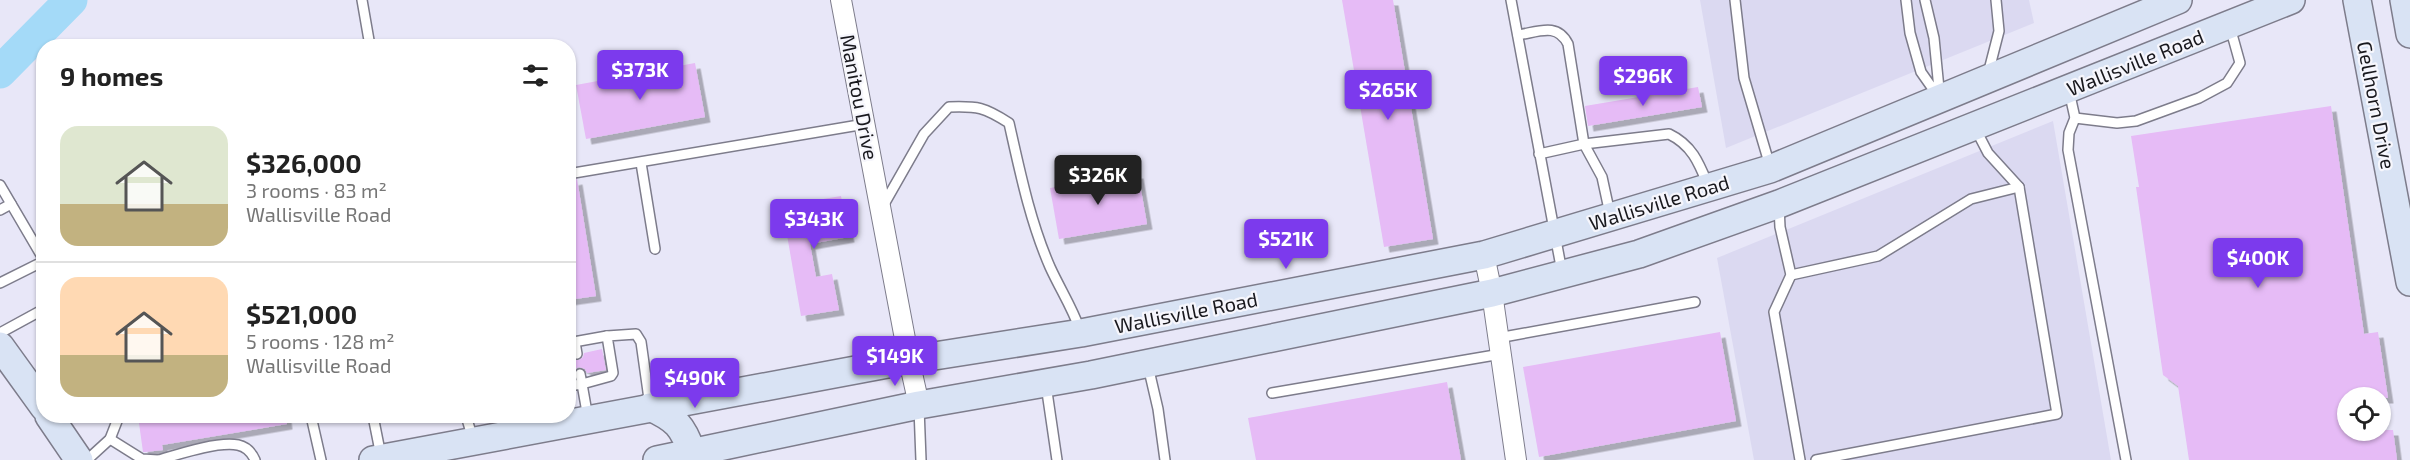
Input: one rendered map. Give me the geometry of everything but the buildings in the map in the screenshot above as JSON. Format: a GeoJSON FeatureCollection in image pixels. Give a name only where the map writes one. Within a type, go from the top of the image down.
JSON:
{"type":"FeatureCollection","features":[{"type":"Feature","properties":{"kind":"main road","name":"Wallisville Road"},"geometry":{"type":"LineString","coordinates":[[576,420],[909,360],[1081,333],[1484,255],[1770,169],[2178,0]]}},
{"type":"Feature","properties":{"kind":"main road","name":"Wallisville Road"},"geometry":{"type":"LineString","coordinates":[[657,460],[692,456],[919,405],[1091,375],[1492,293],[1639,254],[1779,204],[2291,0]]}},
{"type":"Feature","properties":{"kind":"main road","name":"Gellhorn Drive"},"geometry":{"type":"LineString","coordinates":[[2357,0],[2410,282]]}},
{"type":"Feature","properties":{"kind":"main road"},"geometry":{"type":"LineString","coordinates":[[2404,0],[2410,34]]}},
{"type":"Feature","properties":{"kind":"main road"},"geometry":{"type":"LineString","coordinates":[[2058,50],[2068,89]]}},
{"type":"Feature","properties":{"kind":"main road"},"geometry":{"type":"LineString","coordinates":[[1770,169],[1779,204]]}},
{"type":"Feature","properties":{"kind":"main road"},"geometry":{"type":"LineString","coordinates":[[1081,333],[1091,375]]}},
{"type":"Feature","properties":{"kind":"main road"},"geometry":{"type":"LineString","coordinates":[[0,346],[36,395]]}},
{"type":"Feature","properties":{"kind":"main road"},"geometry":{"type":"LineString","coordinates":[[650,407],[669,416],[685,431],[692,456]]}},
{"type":"Feature","properties":{"kind":"main road"},"geometry":{"type":"LineString","coordinates":[[55,423],[80,460]]}},
{"type":"Feature","properties":{"kind":"main road","name":"Wallisville Road"},"geometry":{"type":"LineString","coordinates":[[377,459],[560,423]]}},
{"type":"Feature","properties":{"kind":"street","name":"Manitou Drive"},"geometry":{"type":"LineString","coordinates":[[841,0],[919,405]]}},
{"type":"Feature","properties":{"kind":"street"},"geometry":{"type":"LineString","coordinates":[[1484,255],[1492,293],[1516,460]]}},
{"type":"Feature","properties":{"kind":"lane"},"geometry":{"type":"LineString","coordinates":[[362,0],[369,39]]}},
{"type":"Feature","properties":{"kind":"lane"},"geometry":{"type":"LineString","coordinates":[[1511,0],[1563,274]]}},
{"type":"Feature","properties":{"kind":"lane"},"geometry":{"type":"LineString","coordinates":[[1735,0],[1744,78],[1770,169]]}},
{"type":"Feature","properties":{"kind":"lane"},"geometry":{"type":"LineString","coordinates":[[1906,0],[1910,33],[1920,72],[1940,99]]}},
{"type":"Feature","properties":{"kind":"lane"},"geometry":{"type":"LineString","coordinates":[[1925,0],[1934,38],[1940,99]]}},
{"type":"Feature","properties":{"kind":"lane"},"geometry":{"type":"LineString","coordinates":[[1987,79],[1999,31],[1996,0]]}},
{"type":"Feature","properties":{"kind":"lane"},"geometry":{"type":"LineString","coordinates":[[2075,118],[2117,123],[2136,121],[2199,98],[2227,83],[2240,63],[2229,25]]}},
{"type":"Feature","properties":{"kind":"lane"},"geometry":{"type":"LineString","coordinates":[[1518,35],[1553,30],[1563,35],[1568,44],[1584,144],[1602,177],[1610,218]]}},
{"type":"Feature","properties":{"kind":"lane"},"geometry":{"type":"LineString","coordinates":[[2068,89],[2075,118],[2068,133],[2068,150],[2126,460]]}},
{"type":"Feature","properties":{"kind":"lane"},"geometry":{"type":"LineString","coordinates":[[881,210],[924,134],[949,107],[976,106],[992,112],[1009,123],[1032,218],[1050,268],[1071,305],[1081,333]]}},
{"type":"Feature","properties":{"kind":"lane"},"geometry":{"type":"LineString","coordinates":[[576,173],[865,124]]}},
{"type":"Feature","properties":{"kind":"lane"},"geometry":{"type":"LineString","coordinates":[[1816,460],[2057,414],[2019,186],[1988,153],[1974,127]]}},
{"type":"Feature","properties":{"kind":"lane"},"geometry":{"type":"LineString","coordinates":[[1539,154],[1584,144],[1669,134],[1681,140],[1695,154],[1709,187]]}},
{"type":"Feature","properties":{"kind":"lane"},"geometry":{"type":"LineString","coordinates":[[641,163],[655,249]]}},
{"type":"Feature","properties":{"kind":"lane"},"geometry":{"type":"LineString","coordinates":[[0,185],[36,247]]}},
{"type":"Feature","properties":{"kind":"lane"},"geometry":{"type":"LineString","coordinates":[[1791,275],[1878,256],[1971,199],[2019,186]]}},
{"type":"Feature","properties":{"kind":"lane"},"geometry":{"type":"LineString","coordinates":[[0,210],[11,204]]}},
{"type":"Feature","properties":{"kind":"lane"},"geometry":{"type":"LineString","coordinates":[[1779,204],[1780,227],[1791,275],[1774,312],[1800,460]]}},
{"type":"Feature","properties":{"kind":"lane"},"geometry":{"type":"LineString","coordinates":[[0,283],[36,265]]}},
{"type":"Feature","properties":{"kind":"lane"},"geometry":{"type":"LineString","coordinates":[[1272,393],[1695,302]]}},
{"type":"Feature","properties":{"kind":"lane"},"geometry":{"type":"LineString","coordinates":[[0,333],[36,313]]}},
{"type":"Feature","properties":{"kind":"lane"},"geometry":{"type":"LineString","coordinates":[[576,342],[607,336],[636,334],[639,338],[650,407]]}},
{"type":"Feature","properties":{"kind":"lane"},"geometry":{"type":"LineString","coordinates":[[576,382],[581,379],[606,379],[613,373],[607,336]]}},
{"type":"Feature","properties":{"kind":"lane"},"geometry":{"type":"LineString","coordinates":[[1147,364],[1158,409],[1165,460]]}},
{"type":"Feature","properties":{"kind":"lane"},"geometry":{"type":"LineString","coordinates":[[581,379],[588,418]]}},
{"type":"Feature","properties":{"kind":"lane"},"geometry":{"type":"LineString","coordinates":[[1046,383],[1057,460]]}},
{"type":"Feature","properties":{"kind":"lane"},"geometry":{"type":"LineString","coordinates":[[919,405],[921,460]]}},
{"type":"Feature","properties":{"kind":"lane"},"geometry":{"type":"LineString","coordinates":[[87,460],[110,439],[116,423]]}},
{"type":"Feature","properties":{"kind":"lane"},"geometry":{"type":"LineString","coordinates":[[313,423],[321,460]]}},
{"type":"Feature","properties":{"kind":"lane"},"geometry":{"type":"LineString","coordinates":[[374,423],[377,459]]}},
{"type":"Feature","properties":{"kind":"lane"},"geometry":{"type":"LineString","coordinates":[[110,439],[142,459],[158,460],[217,446],[237,445],[249,450],[255,460]]}},
{"type":"Feature","properties":{"kind":"shaded area"},"geometry":{"type":"Polygon","coordinates":[[[1700,0],[2029,0],[2034,23],[1726,148],[1700,0]]]}},
{"type":"Feature","properties":{"kind":"shaded area"},"geometry":{"type":"Polygon","coordinates":[[[2053,121],[2111,460],[1754,460],[1717,258],[2053,121]]]}},
{"type":"Feature","properties":{"kind":"waterway"},"geometry":{"type":"LineString","coordinates":[[0,72],[71,0]]}}]}
